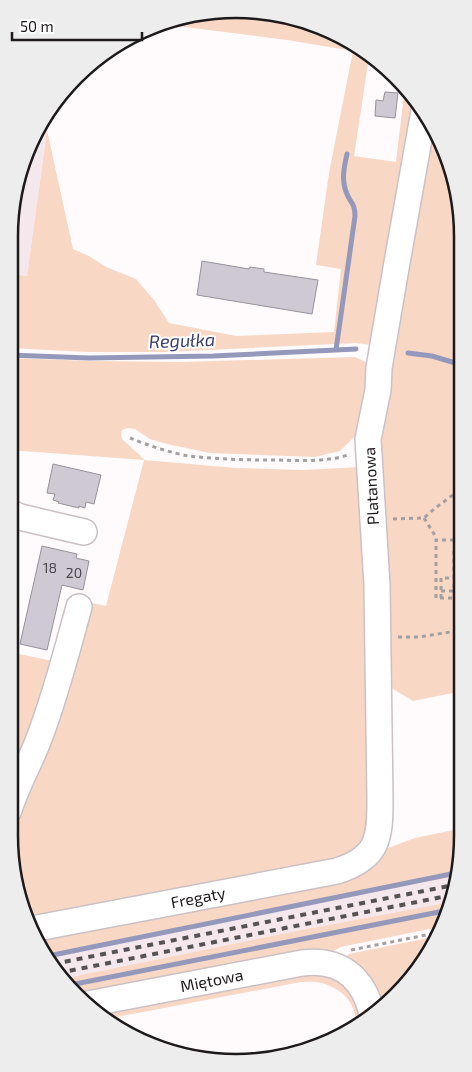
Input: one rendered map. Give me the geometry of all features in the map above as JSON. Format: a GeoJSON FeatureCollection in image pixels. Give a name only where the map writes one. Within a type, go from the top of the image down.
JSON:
{"type":"FeatureCollection","features":[{"type":"Feature","properties":{"kind":"street","name":"Platanowa"},"geometry":{"type":"LineString","coordinates":[[361,861],[373,848],[377,837],[380,800],[377,585],[368,448],[385,335],[422,122]]}},
{"type":"Feature","properties":{"kind":"street"},"geometry":{"type":"LineString","coordinates":[[18,516],[84,532]]}},
{"type":"Feature","properties":{"kind":"street"},"geometry":{"type":"LineString","coordinates":[[18,785],[45,724],[79,607]]}},
{"type":"Feature","properties":{"kind":"street","name":"Fregaty"},"geometry":{"type":"LineString","coordinates":[[38,928],[337,871],[361,861]]}},
{"type":"Feature","properties":{"kind":"street","name":"Miętowa"},"geometry":{"type":"LineString","coordinates":[[95,1003],[302,963],[317,962],[333,965]]}},
{"type":"Feature","properties":{"kind":"street"},"geometry":{"type":"LineString","coordinates":[[333,965],[354,978],[368,998],[370,1008]]}},
{"type":"Feature","properties":{"kind":"path"},"geometry":{"type":"LineString","coordinates":[[130,438],[187,456],[240,460],[309,461],[343,456],[368,448]]}},
{"type":"Feature","properties":{"kind":"path"},"geometry":{"type":"LineString","coordinates":[[372,519],[424,518],[454,494]]}},
{"type":"Feature","properties":{"kind":"path"},"geometry":{"type":"LineString","coordinates":[[424,518],[436,537],[436,598],[454,598]]}},
{"type":"Feature","properties":{"kind":"path"},"geometry":{"type":"LineString","coordinates":[[436,540],[454,540]]}},
{"type":"Feature","properties":{"kind":"path"},"geometry":{"type":"LineString","coordinates":[[441,591],[454,591],[454,551]]}},
{"type":"Feature","properties":{"kind":"path"},"geometry":{"type":"LineString","coordinates":[[441,598],[441,578],[454,578]]}},
{"type":"Feature","properties":{"kind":"path"},"geometry":{"type":"LineString","coordinates":[[377,638],[419,637],[454,631]]}},
{"type":"Feature","properties":{"kind":"path"},"geometry":{"type":"LineString","coordinates":[[333,965],[340,954],[347,951],[432,934]]}},
{"type":"Feature","properties":{"kind":"shaded area"},"geometry":{"type":"Polygon","coordinates":[[[207,19],[265,19],[293,25],[320,34],[351,51],[287,40],[176,26],[207,19]]]}},
{"type":"Feature","properties":{"kind":"shaded area"},"geometry":{"type":"Polygon","coordinates":[[[353,52],[368,62],[354,156],[396,162],[404,97],[417,114],[371,345],[356,343],[166,352],[87,352],[18,348],[18,275],[27,276],[47,130],[73,249],[89,256],[106,267],[136,279],[154,300],[169,323],[236,336],[334,332],[341,269],[316,265],[329,173],[353,52]]]}},
{"type":"Feature","properties":{"kind":"shaded area"},"geometry":{"type":"Polygon","coordinates":[[[47,126],[27,276],[18,275],[19,207],[29,166],[47,126]]]}},
{"type":"Feature","properties":{"kind":"shaded area"},"geometry":{"type":"Polygon","coordinates":[[[427,131],[438,152],[447,179],[454,222],[454,693],[413,701],[388,686],[374,447],[427,131]]]}},
{"type":"Feature","properties":{"kind":"shaded area"},"geometry":{"type":"Polygon","coordinates":[[[355,357],[372,365],[356,435],[340,451],[315,457],[210,453],[150,439],[135,429],[128,428],[122,430],[121,435],[122,439],[145,460],[235,468],[303,470],[360,467],[369,681],[368,835],[349,858],[34,921],[25,893],[19,865],[18,812],[86,602],[106,606],[144,460],[18,451],[18,358],[181,362],[355,357]]]}},
{"type":"Feature","properties":{"kind":"shaded area"},"geometry":{"type":"Polygon","coordinates":[[[18,654],[58,662],[18,771],[18,654]]]}},
{"type":"Feature","properties":{"kind":"shaded area"},"geometry":{"type":"Polygon","coordinates":[[[454,830],[453,865],[450,877],[53,956],[41,935],[363,872],[373,866],[383,850],[415,838],[454,830]]]}},
{"type":"Feature","properties":{"kind":"shaded area"},"geometry":{"type":"Polygon","coordinates":[[[450,877],[444,903],[70,977],[53,956],[450,877]]]}},
{"type":"Feature","properties":{"kind":"shaded area"},"geometry":{"type":"Polygon","coordinates":[[[444,903],[434,928],[341,947],[328,954],[87,996],[70,977],[444,903]]]}},
{"type":"Feature","properties":{"kind":"shaded area"},"geometry":{"type":"Polygon","coordinates":[[[429,938],[418,957],[391,991],[375,1004],[344,958],[349,954],[429,938]]]}},
{"type":"Feature","properties":{"kind":"shaded area"},"geometry":{"type":"Polygon","coordinates":[[[313,970],[349,986],[362,1014],[355,1019],[352,1005],[348,999],[333,987],[310,982],[114,1017],[102,1008],[313,970]]]}},
{"type":"Feature","properties":{"kind":"building"},"geometry":{"type":"Polygon","coordinates":[[[385,92],[398,93],[395,118],[375,116],[376,100],[383,101],[385,92]]]}},
{"type":"Feature","properties":{"kind":"building"},"geometry":{"type":"Polygon","coordinates":[[[202,261],[249,269],[250,267],[264,269],[264,272],[318,280],[312,314],[197,295],[202,261]]]}},
{"type":"Feature","properties":{"kind":"building"},"geometry":{"type":"Polygon","coordinates":[[[53,464],[101,475],[94,504],[86,502],[85,508],[79,506],[79,508],[53,500],[55,494],[47,493],[53,464]]]}},
{"type":"Feature","properties":{"kind":"building"},"geometry":{"type":"Polygon","coordinates":[[[42,546],[77,554],[76,558],[89,561],[83,590],[62,585],[47,650],[20,644],[42,546]]]}},
{"type":"Feature","properties":{"kind":"waterway"},"geometry":{"type":"LineString","coordinates":[[336,350],[355,216],[354,206],[344,184],[347,154]]}},
{"type":"Feature","properties":{"kind":"waterway","name":"Regułka"},"geometry":{"type":"LineString","coordinates":[[18,355],[89,358],[213,356],[356,349]]}},
{"type":"Feature","properties":{"kind":"waterway","name":"Regułka"},"geometry":{"type":"LineString","coordinates":[[408,353],[432,356],[454,363]]}},
{"type":"Feature","properties":{"kind":"waterway"},"geometry":{"type":"LineString","coordinates":[[53,955],[451,874]]}},
{"type":"Feature","properties":{"kind":"waterway"},"geometry":{"type":"LineString","coordinates":[[75,984],[441,912]]}},
{"type":"Feature","properties":{"kind":"railway"},"geometry":{"type":"LineString","coordinates":[[58,963],[448,886]]}},
{"type":"Feature","properties":{"kind":"railway"},"geometry":{"type":"LineString","coordinates":[[65,972],[446,896]]}}]}
